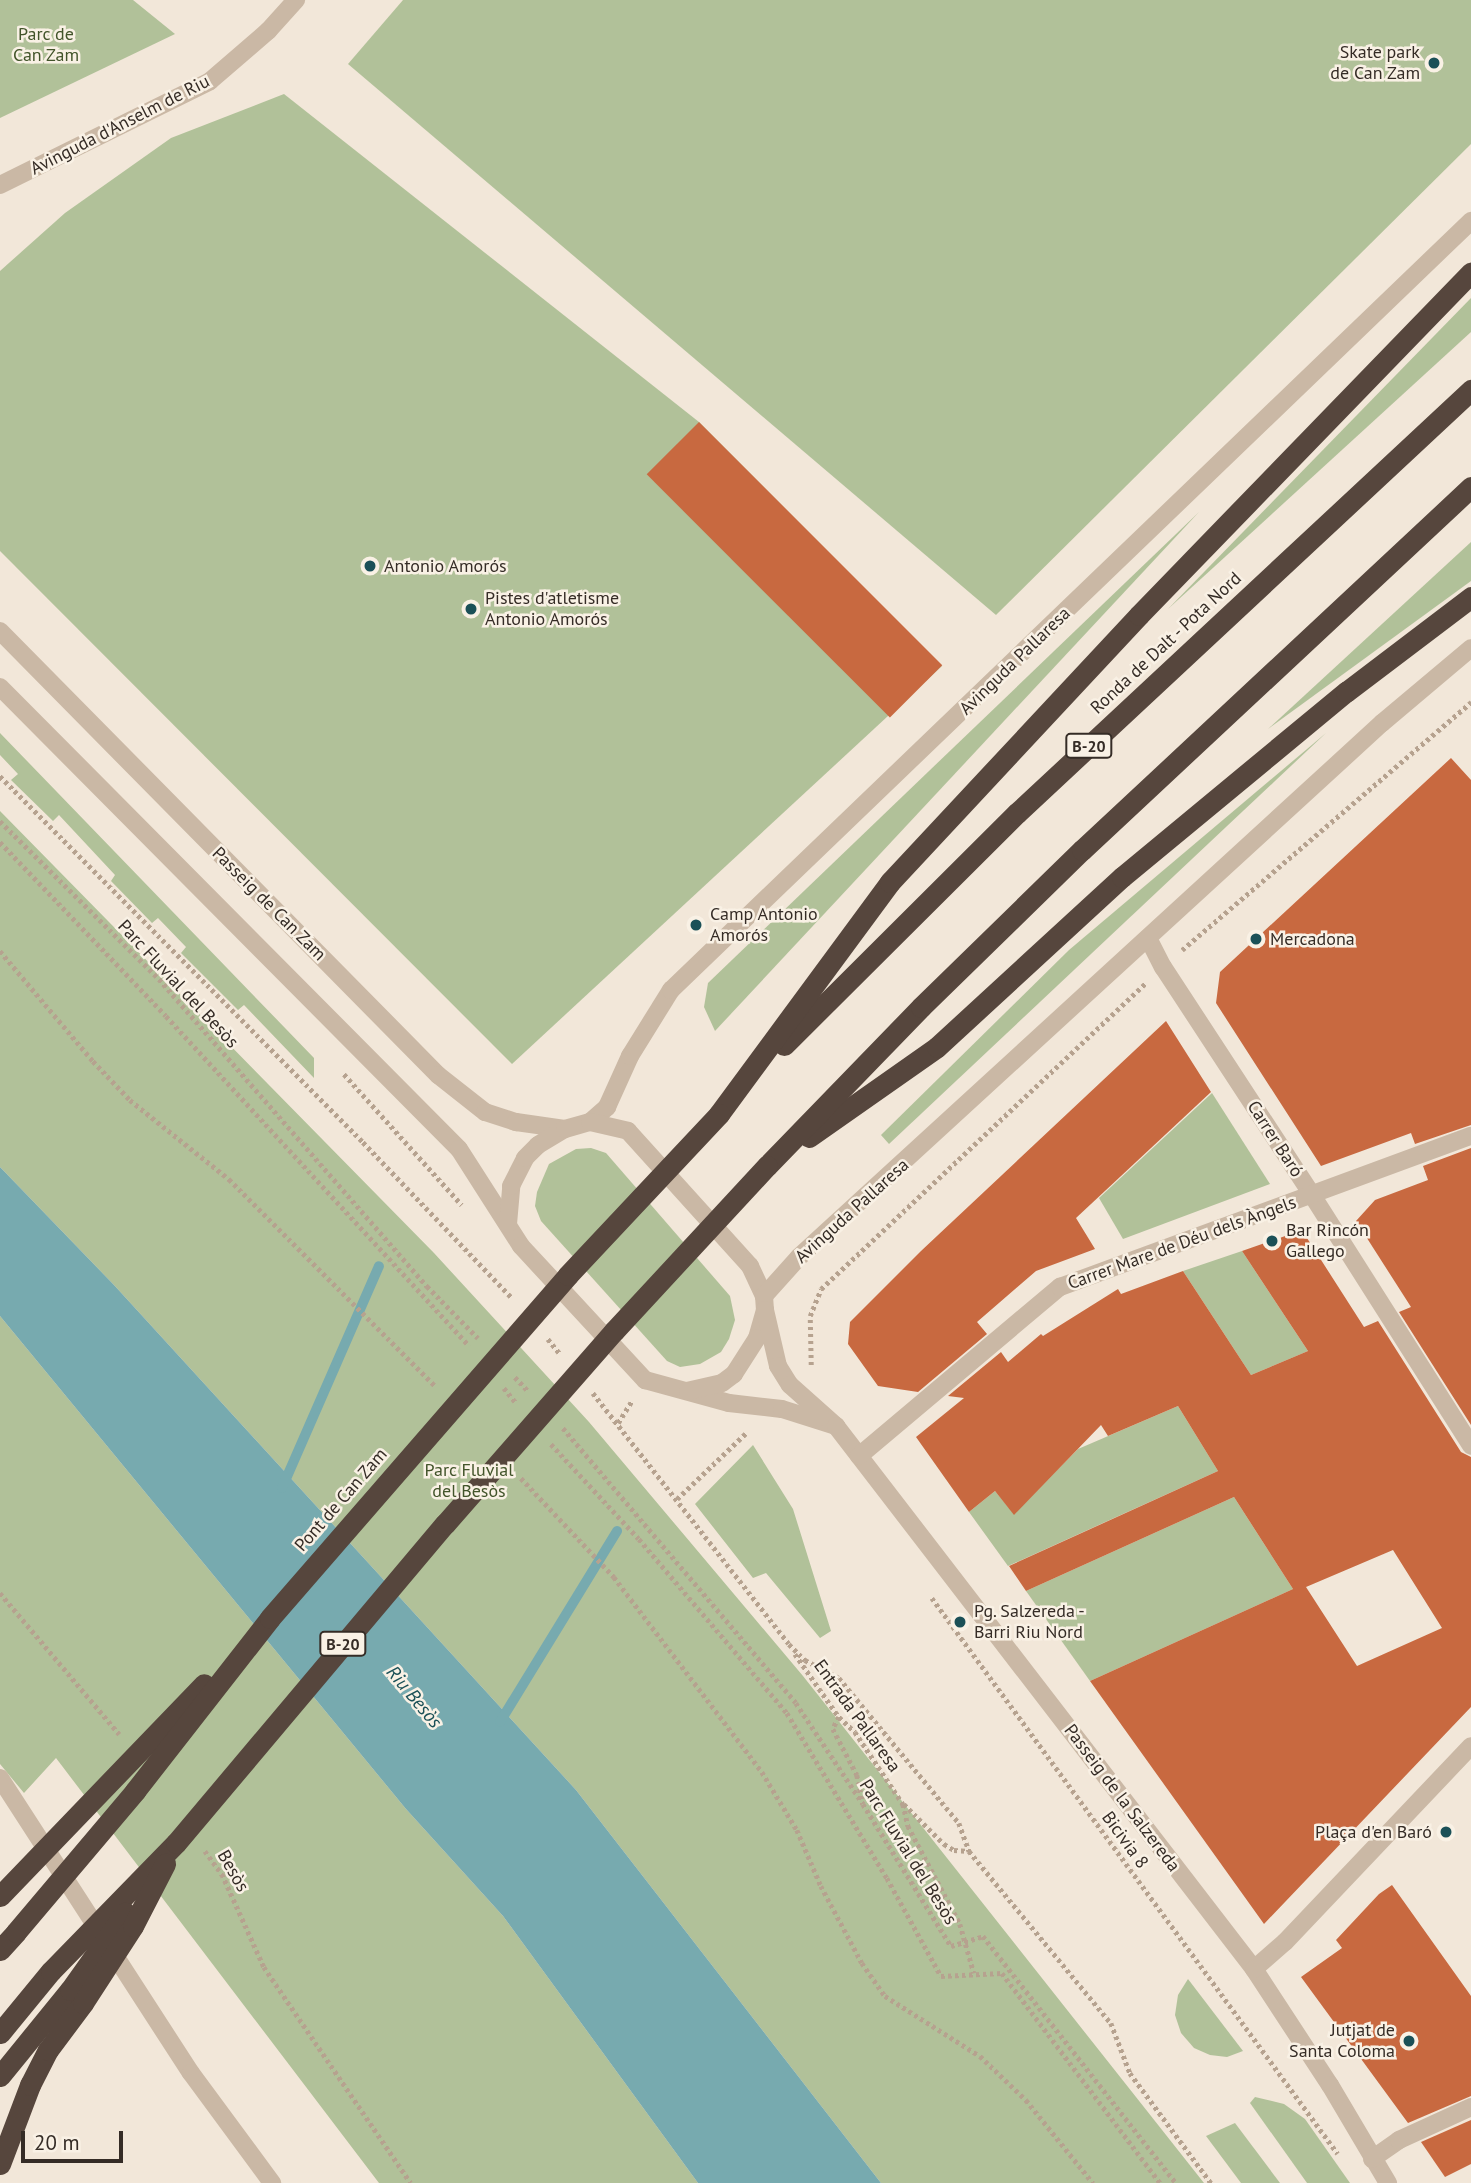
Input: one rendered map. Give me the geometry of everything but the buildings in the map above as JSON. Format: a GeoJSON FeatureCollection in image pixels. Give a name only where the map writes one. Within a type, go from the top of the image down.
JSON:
{"type":"FeatureCollection","features":[{"type":"Feature","properties":{"kind":"highway"},"geometry":{"type":"LineString","coordinates":[[719,1114],[890,882],[1139,615],[1471,272]]}},
{"type":"Feature","properties":{"kind":"highway","name":"Ronda de Dalt - Pota Nord"},"geometry":{"type":"LineString","coordinates":[[719,1114],[873,954],[1017,813],[1471,390]]}},
{"type":"Feature","properties":{"kind":"highway","name":"B-20"},"geometry":{"type":"LineString","coordinates":[[0,2033],[51,1971],[176,1843],[444,1524],[614,1331],[767,1166],[921,1007],[1082,850],[1471,487]]}},
{"type":"Feature","properties":{"kind":"highway"},"geometry":{"type":"LineString","coordinates":[[767,1166],[937,1047],[1133,869],[1346,691],[1471,597]]}},
{"type":"Feature","properties":{"kind":"highway","name":"Pont de Can Zam"},"geometry":{"type":"LineString","coordinates":[[0,1950],[135,1791],[270,1618],[546,1300],[719,1114]]}},
{"type":"Feature","properties":{"kind":"highway"},"geometry":{"type":"LineString","coordinates":[[0,1896],[108,1780],[270,1618]]}},
{"type":"Feature","properties":{"kind":"highway"},"geometry":{"type":"LineString","coordinates":[[0,2164],[30,2085],[76,1996],[176,1843]]}},
{"type":"Feature","properties":{"kind":"highway"},"geometry":{"type":"LineString","coordinates":[[0,2076],[76,1996]]}},
{"type":"Feature","properties":{"kind":"street","name":"Avinguda d'Anselm de Riu"},"geometry":{"type":"LineString","coordinates":[[0,185],[210,81],[268,31],[296,0]]}},
{"type":"Feature","properties":{"kind":"street","name":"Avinguda Pallaresa"},"geometry":{"type":"LineString","coordinates":[[590,1122],[607,1107],[630,1056],[671,990],[1471,221]]}},
{"type":"Feature","properties":{"kind":"street","name":"Passeig de Can Zam"},"geometry":{"type":"LineString","coordinates":[[0,631],[438,1075],[485,1112],[516,1122],[565,1129]]}},
{"type":"Feature","properties":{"kind":"street","name":"Avinguda Pallaresa"},"geometry":{"type":"LineString","coordinates":[[765,1303],[799,1257],[1381,723],[1471,648]]}},
{"type":"Feature","properties":{"kind":"street"},"geometry":{"type":"LineString","coordinates":[[0,687],[458,1149],[521,1246],[645,1380],[729,1403],[782,1409],[836,1426]]}},
{"type":"Feature","properties":{"kind":"street","name":"Carrer Baró"},"geometry":{"type":"LineString","coordinates":[[1148,938],[1163,967],[1471,1446]]}},
{"type":"Feature","properties":{"kind":"street"},"geometry":{"type":"LineString","coordinates":[[508,1224],[511,1186],[516,1172],[538,1145],[565,1129],[590,1122]]}},
{"type":"Feature","properties":{"kind":"street","name":"Passeig de la Salzereda"},"geometry":{"type":"LineString","coordinates":[[590,1122],[628,1131],[750,1266],[765,1303],[778,1366],[790,1385],[836,1426],[1254,1969],[1330,2085],[1388,2183]]}},
{"type":"Feature","properties":{"kind":"street","name":"Carrer Mare de Déu dels Àngels"},"geometry":{"type":"LineString","coordinates":[[859,1456],[1060,1287],[1471,1136]]}},
{"type":"Feature","properties":{"kind":"street"},"geometry":{"type":"LineString","coordinates":[[681,1392],[722,1383],[734,1374],[757,1338],[765,1303]]}},
{"type":"Feature","properties":{"kind":"street"},"geometry":{"type":"LineString","coordinates":[[1254,1969],[1292,1935],[1471,1746]]}},
{"type":"Feature","properties":{"kind":"street"},"geometry":{"type":"LineString","coordinates":[[0,1778],[191,2073],[272,2183]]}},
{"type":"Feature","properties":{"kind":"street"},"geometry":{"type":"LineString","coordinates":[[1372,2159],[1399,2140],[1471,2107]]}},
{"type":"Feature","properties":{"kind":"path"},"geometry":{"type":"LineString","coordinates":[[816,1373],[809,1361],[810,1316],[821,1289],[1163,967],[1471,702]]}},
{"type":"Feature","properties":{"kind":"path"},"geometry":{"type":"LineString","coordinates":[[0,776],[372,1151],[516,1303]]}},
{"type":"Feature","properties":{"kind":"path","name":"Parc Fluvial del Besòs"},"geometry":{"type":"LineString","coordinates":[[0,821],[159,979],[427,1286],[486,1346]]}},
{"type":"Feature","properties":{"kind":"path","name":"Parc Fluvial del Besòs"},"geometry":{"type":"LineString","coordinates":[[0,842],[442,1313]]}},
{"type":"Feature","properties":{"kind":"path"},"geometry":{"type":"LineString","coordinates":[[0,951],[93,1061],[130,1100],[229,1178],[330,1277],[439,1391]]}},
{"type":"Feature","properties":{"kind":"path"},"geometry":{"type":"LineString","coordinates":[[542,1332],[567,1362]]}},
{"type":"Feature","properties":{"kind":"path"},"geometry":{"type":"LineString","coordinates":[[513,1376],[532,1395]]}},
{"type":"Feature","properties":{"kind":"path"},"geometry":{"type":"LineString","coordinates":[[593,1392],[789,1644],[806,1660],[839,1678],[959,1823],[969,1851],[1111,2023],[1130,2073],[1211,2183]]}},
{"type":"Feature","properties":{"kind":"path"},"geometry":{"type":"LineString","coordinates":[[618,1423],[631,1402]]}},
{"type":"Feature","properties":{"kind":"path","name":"Parc Fluvial del Besòs"},"geometry":{"type":"LineString","coordinates":[[560,1424],[796,1703],[863,1804],[951,1946],[983,1936],[1176,2183]]}},
{"type":"Feature","properties":{"kind":"path"},"geometry":{"type":"LineString","coordinates":[[677,1499],[749,1430]]}},
{"type":"Feature","properties":{"kind":"path","name":"Parc Fluvial del Besòs"},"geometry":{"type":"LineString","coordinates":[[567,1463],[639,1539],[787,1713],[887,1878],[941,1976],[1002,1973],[1160,2183]]}},
{"type":"Feature","properties":{"kind":"path"},"geometry":{"type":"LineString","coordinates":[[513,1469],[614,1577],[762,1772],[797,1830],[821,1886],[862,1963],[885,1996],[980,2056],[1026,2100],[1093,2183]]}},
{"type":"Feature","properties":{"kind":"path","name":"Bicivia 8"},"geometry":{"type":"LineString","coordinates":[[925,1588],[1343,2161]]}},
{"type":"Feature","properties":{"kind":"path"},"geometry":{"type":"LineString","coordinates":[[0,1593],[127,1745]]}},
{"type":"Feature","properties":{"kind":"path","name":"Entrada Pallaresa"},"geometry":{"type":"LineString","coordinates":[[789,1644],[839,1717],[855,1732],[903,1804],[944,1844],[954,1850],[969,1851]]}},
{"type":"Feature","properties":{"kind":"path","name":"Entrada Pallaresa"},"geometry":{"type":"LineString","coordinates":[[839,1717],[833,1729],[857,1774],[863,1804]]}},
{"type":"Feature","properties":{"kind":"path","name":"Entrada Pallaresa"},"geometry":{"type":"LineString","coordinates":[[903,1804],[908,1826],[967,1941],[974,1973]]}},
{"type":"Feature","properties":{"kind":"path","name":"Besòs"},"geometry":{"type":"LineString","coordinates":[[198,1842],[222,1874],[264,1967],[411,2183]]}},
{"type":"Feature","properties":{"kind":"green space","name":"Parc de Can Zam"},"geometry":{"type":"Polygon","coordinates":[[[0,0],[133,0],[175,34],[0,118],[0,0]]]}},
{"type":"Feature","properties":{"kind":"green space"},"geometry":{"type":"Polygon","coordinates":[[[403,0],[1471,0],[1471,144],[996,615],[348,64],[403,0]]]}},
{"type":"Feature","properties":{"kind":"green space","name":"Pistes d'atletisme Antonio Amorós"},"geometry":{"type":"Polygon","coordinates":[[[284,94],[699,422],[942,666],[512,1064],[0,551],[0,271],[65,213],[171,138],[284,94]]]}},
{"type":"Feature","properties":{"kind":"green space"},"geometry":{"type":"Polygon","coordinates":[[[1471,298],[1471,332],[1168,609],[1471,298]]]}},
{"type":"Feature","properties":{"kind":"green space"},"geometry":{"type":"Polygon","coordinates":[[[1199,512],[715,1031],[704,1007],[708,983],[1199,512]]]}},
{"type":"Feature","properties":{"kind":"green space"},"geometry":{"type":"Polygon","coordinates":[[[1471,542],[1471,581],[1268,729],[1471,542]]]}},
{"type":"Feature","properties":{"kind":"green space"},"geometry":{"type":"Polygon","coordinates":[[[0,733],[314,1058],[314,1078],[244,1005],[238,1010],[181,953],[186,947],[158,918],[152,923],[111,881],[115,875],[59,815],[53,821],[11,780],[18,774],[0,755],[0,733]]]}},
{"type":"Feature","properties":{"kind":"green space"},"geometry":{"type":"Polygon","coordinates":[[[1326,733],[889,1144],[881,1135],[1069,950],[1326,733]]]}},
{"type":"Feature","properties":{"kind":"green space","name":"Parc Fluvial del Besòs"},"geometry":{"type":"Polygon","coordinates":[[[0,811],[434,1253],[589,1422],[803,1676],[1204,2183],[881,2183],[576,1790],[114,1285],[0,1167],[0,811]]]}},
{"type":"Feature","properties":{"kind":"green space"},"geometry":{"type":"Polygon","coordinates":[[[1212,1093],[1270,1184],[1123,1239],[1099,1198],[1212,1093]]]}},
{"type":"Feature","properties":{"kind":"green space"},"geometry":{"type":"Polygon","coordinates":[[[591,1148],[606,1153],[730,1296],[735,1320],[729,1339],[721,1352],[700,1364],[680,1367],[667,1361],[541,1221],[535,1206],[537,1192],[549,1164],[576,1149],[591,1148]]]}},
{"type":"Feature","properties":{"kind":"green space"},"geometry":{"type":"Polygon","coordinates":[[[1242,1251],[1308,1351],[1251,1375],[1183,1271],[1242,1251]]]}},
{"type":"Feature","properties":{"kind":"green space"},"geometry":{"type":"Polygon","coordinates":[[[0,1316],[406,1809],[503,1916],[698,2183],[379,2183],[56,1758],[24,1793],[0,1764],[0,1316]]]}},
{"type":"Feature","properties":{"kind":"green space"},"geometry":{"type":"Polygon","coordinates":[[[1178,1406],[1218,1471],[1008,1566],[969,1512],[995,1491],[1014,1514],[1078,1449],[1178,1406]]]}},
{"type":"Feature","properties":{"kind":"green space"},"geometry":{"type":"Polygon","coordinates":[[[753,1445],[793,1509],[831,1631],[820,1638],[766,1573],[753,1578],[695,1504],[753,1445]]]}},
{"type":"Feature","properties":{"kind":"green space"},"geometry":{"type":"Polygon","coordinates":[[[1234,1497],[1293,1589],[1090,1681],[1026,1591],[1234,1497]]]}},
{"type":"Feature","properties":{"kind":"green space"},"geometry":{"type":"Polygon","coordinates":[[[1188,1979],[1243,2051],[1227,2057],[1210,2055],[1194,2048],[1181,2033],[1175,2015],[1178,1995],[1188,1979]]]}},
{"type":"Feature","properties":{"kind":"green space"},"geometry":{"type":"Polygon","coordinates":[[[1255,2097],[1284,2104],[1305,2119],[1350,2183],[1307,2183],[1250,2103],[1255,2097]]]}},
{"type":"Feature","properties":{"kind":"green space"},"geometry":{"type":"Polygon","coordinates":[[[1235,2123],[1280,2183],[1241,2183],[1206,2136],[1235,2123]]]}},
{"type":"Feature","properties":{"kind":"water","name":"Riu Besòs"},"geometry":{"type":"Polygon","coordinates":[[[0,1167],[114,1285],[576,1790],[881,2183],[698,2183],[503,1916],[406,1809],[0,1316],[0,1167]]]}},
{"type":"Feature","properties":{"kind":"waterway"},"geometry":{"type":"LineString","coordinates":[[282,1488],[379,1266]]}},
{"type":"Feature","properties":{"kind":"waterway"},"geometry":{"type":"LineString","coordinates":[[500,1722],[617,1531]]}},
{"type":"Feature","properties":{"kind":"place","name":"Skate park de Can Zam"},"geometry":{"type":"Point","coordinates":[1434,63]}},
{"type":"Feature","properties":{"kind":"place","name":"Antonio Amorós"},"geometry":{"type":"Point","coordinates":[370,566]}},
{"type":"Feature","properties":{"kind":"place","name":"Pistes d'atletisme Antonio Amorós"},"geometry":{"type":"Point","coordinates":[471,609]}},
{"type":"Feature","properties":{"kind":"place","name":"Camp Antonio Amorós"},"geometry":{"type":"Point","coordinates":[696,925]}},
{"type":"Feature","properties":{"kind":"place","name":"Mercadona"},"geometry":{"type":"Point","coordinates":[1256,939]}},
{"type":"Feature","properties":{"kind":"place","name":"Bar Rincón Gallego"},"geometry":{"type":"Point","coordinates":[1272,1241]}},
{"type":"Feature","properties":{"kind":"place","name":"Pg. Salzereda - Barri Riu Nord"},"geometry":{"type":"Point","coordinates":[960,1622]}},
{"type":"Feature","properties":{"kind":"place","name":"Plaça d'en Baró"},"geometry":{"type":"Point","coordinates":[1446,1832]}},
{"type":"Feature","properties":{"kind":"place","name":"Jutjat de Santa Coloma"},"geometry":{"type":"Point","coordinates":[1409,2041]}}]}
